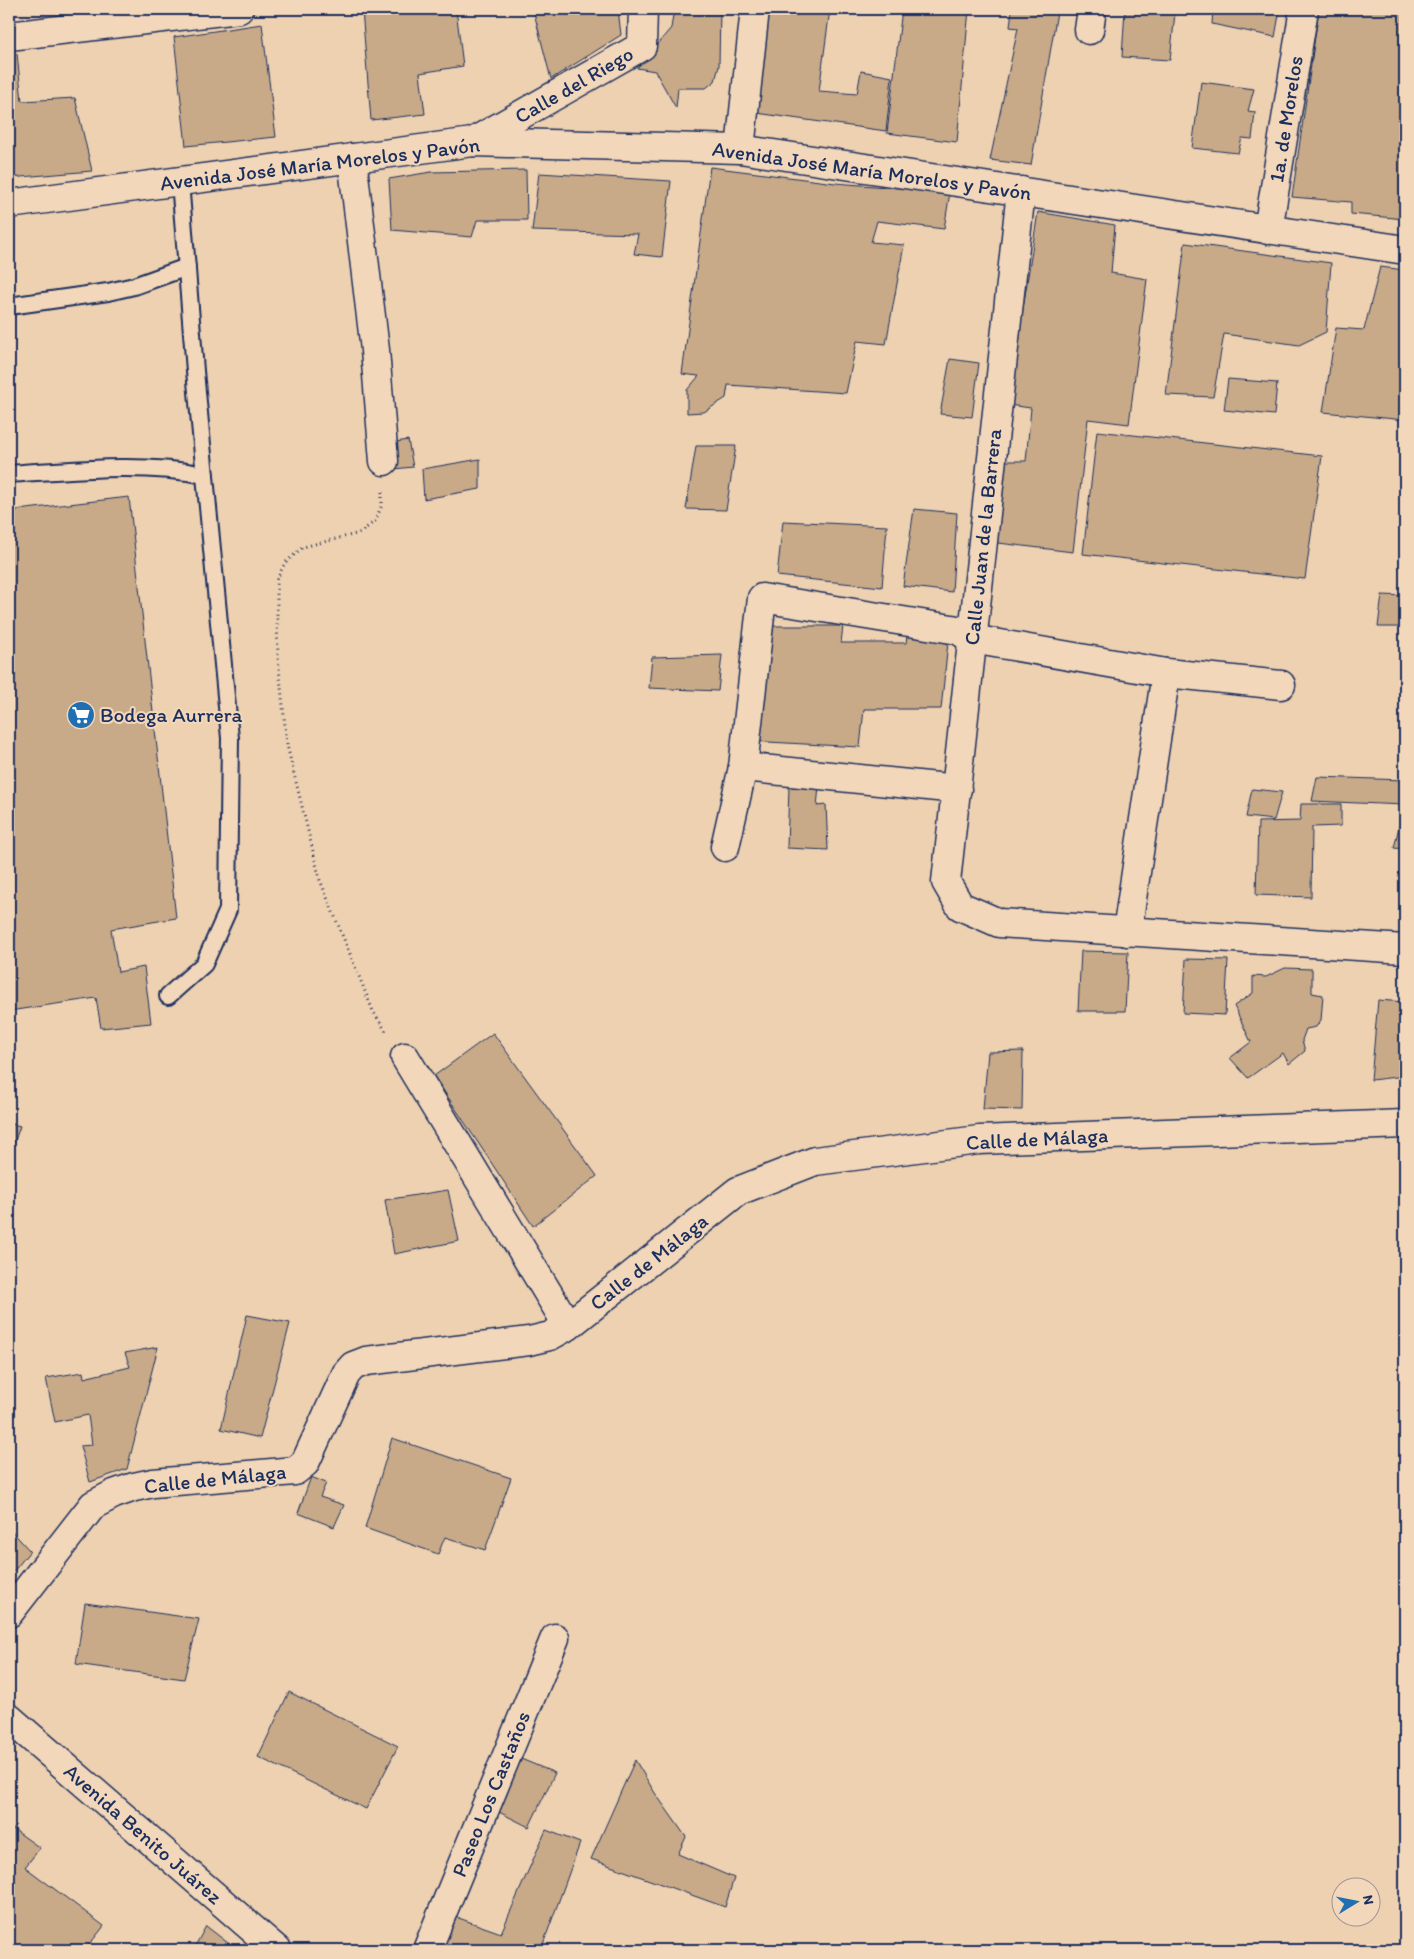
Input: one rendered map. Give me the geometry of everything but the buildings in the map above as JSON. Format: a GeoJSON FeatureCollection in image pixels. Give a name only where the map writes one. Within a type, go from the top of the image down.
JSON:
{"type":"FeatureCollection","features":[{"type":"Feature","properties":{"kind":"street"},"geometry":{"type":"LineString","coordinates":[[9,36],[239,9]]}},
{"type":"Feature","properties":{"kind":"street","name":"Calle del Riego"},"geometry":{"type":"LineString","coordinates":[[473,142],[642,46],[643,9]]}},
{"type":"Feature","properties":{"kind":"street"},"geometry":{"type":"LineString","coordinates":[[740,149],[755,9]]}},
{"type":"Feature","properties":{"kind":"street","name":"1a. de Morelos"},"geometry":{"type":"LineString","coordinates":[[1268,230],[1304,9]]}},
{"type":"Feature","properties":{"kind":"street","name":"Avenida José María Morelos y Pavón"},"geometry":{"type":"LineString","coordinates":[[9,204],[473,142],[740,149],[1405,250]]}},
{"type":"Feature","properties":{"kind":"street"},"geometry":{"type":"LineString","coordinates":[[352,158],[375,350],[384,461]]}},
{"type":"Feature","properties":{"kind":"street","name":"Calle Juan de la Barrera"},"geometry":{"type":"LineString","coordinates":[[1021,191],[946,882],[960,906],[999,923],[1127,932]]}},
{"type":"Feature","properties":{"kind":"street"},"geometry":{"type":"LineString","coordinates":[[724,848],[743,767],[762,598],[958,630],[972,639],[1166,672],[1281,685]]}},
{"type":"Feature","properties":{"kind":"street"},"geometry":{"type":"LineString","coordinates":[[1166,672],[1127,932],[1405,949]]}},
{"type":"Feature","properties":{"kind":"street"},"geometry":{"type":"LineString","coordinates":[[743,767],[957,789]]}},
{"type":"Feature","properties":{"kind":"street"},"geometry":{"type":"LineString","coordinates":[[404,1057],[568,1326]]}},
{"type":"Feature","properties":{"kind":"street","name":"Calle de Málaga"},"geometry":{"type":"LineString","coordinates":[[9,1613],[93,1505],[114,1494],[153,1483],[295,1471],[305,1463],[346,1374],[353,1366],[366,1361],[530,1341],[550,1336],[568,1326],[738,1191],[815,1161],[980,1140],[1405,1124]]}},
{"type":"Feature","properties":{"kind":"street","name":"Paseo Los Castaños"},"geometry":{"type":"LineString","coordinates":[[427,1950],[555,1638]]}},
{"type":"Feature","properties":{"kind":"street","name":"Avenida Benito Juárez"},"geometry":{"type":"LineString","coordinates":[[9,1718],[278,1950]]}},
{"type":"Feature","properties":{"kind":"lane"},"geometry":{"type":"LineString","coordinates":[[168,996],[204,964],[228,910],[230,738],[180,181]]}},
{"type":"Feature","properties":{"kind":"lane"},"geometry":{"type":"LineString","coordinates":[[9,306],[108,292],[134,286],[187,267]]}},
{"type":"Feature","properties":{"kind":"lane"},"geometry":{"type":"LineString","coordinates":[[9,474],[125,468],[181,470],[205,475]]}},
{"type":"Feature","properties":{"kind":"path"},"geometry":{"type":"LineString","coordinates":[[384,461],[382,504],[376,521],[360,533],[304,547],[285,563],[278,578],[278,658],[288,745],[320,880],[373,1011],[404,1057]]}},
{"type":"Feature","properties":{"kind":"place","name":"Bodega Aurrera"},"geometry":{"type":"Point","coordinates":[81,715]}}]}
